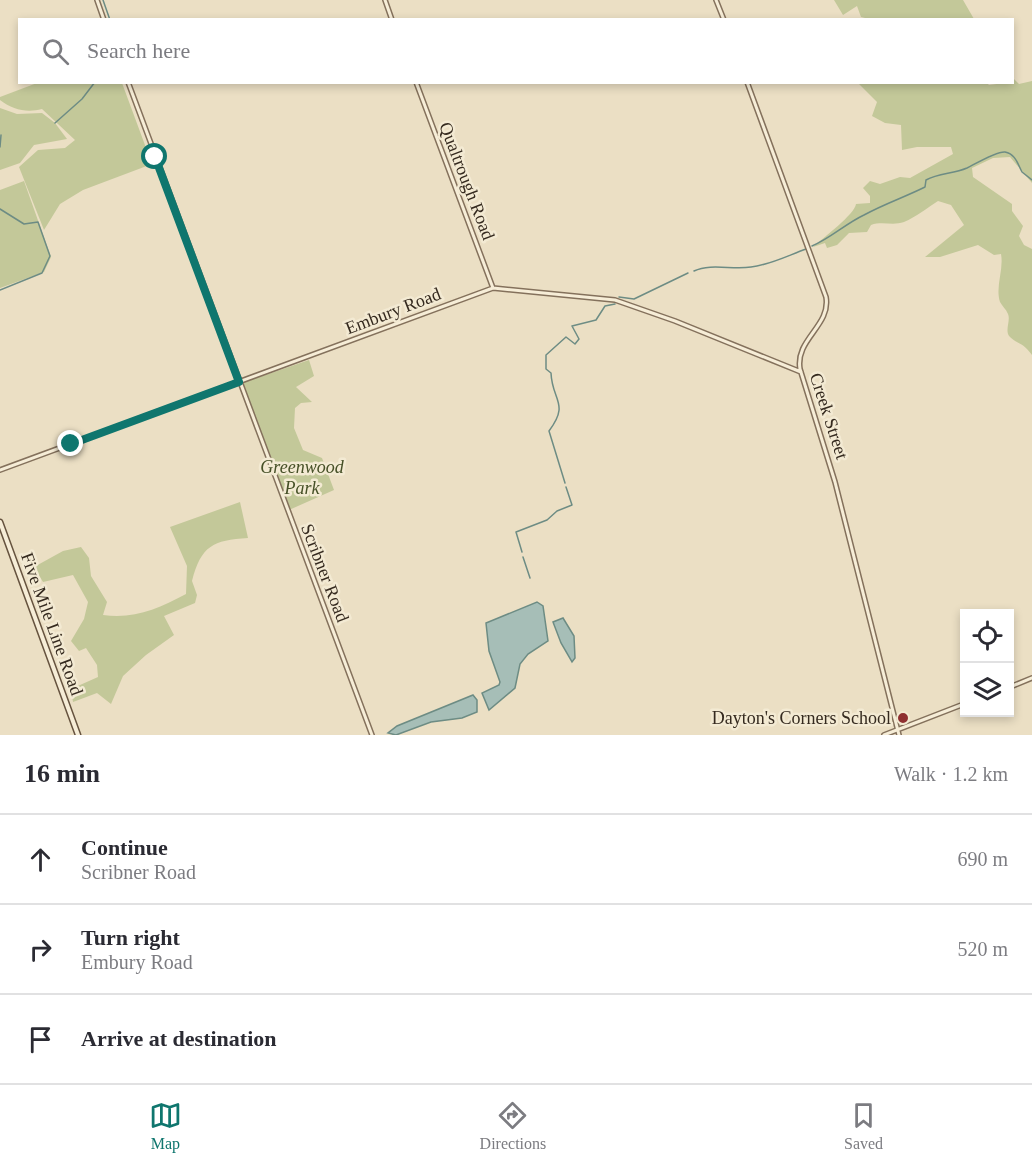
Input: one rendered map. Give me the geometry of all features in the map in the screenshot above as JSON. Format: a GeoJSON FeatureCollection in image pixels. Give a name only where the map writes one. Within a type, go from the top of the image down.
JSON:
{"type":"FeatureCollection","features":[{"type":"Feature","properties":{"kind":"main road","name":"Five Mile Line Road"},"geometry":{"type":"LineString","coordinates":[[0,522],[78,735]]}},
{"type":"Feature","properties":{"kind":"street"},"geometry":{"type":"LineString","coordinates":[[97,0],[103,18]]}},
{"type":"Feature","properties":{"kind":"street"},"geometry":{"type":"LineString","coordinates":[[385,0],[391,18]]}},
{"type":"Feature","properties":{"kind":"street"},"geometry":{"type":"LineString","coordinates":[[716,0],[723,18]]}},
{"type":"Feature","properties":{"kind":"street","name":"Scribner Road"},"geometry":{"type":"LineString","coordinates":[[129,84],[372,735]]}},
{"type":"Feature","properties":{"kind":"street","name":"Qualtrough Road"},"geometry":{"type":"LineString","coordinates":[[417,84],[493,288]]}},
{"type":"Feature","properties":{"kind":"street","name":"Creek Street"},"geometry":{"type":"LineString","coordinates":[[748,84],[826,297],[825,314],[798,358],[835,482],[899,735]]}},
{"type":"Feature","properties":{"kind":"street","name":"Embury Road"},"geometry":{"type":"LineString","coordinates":[[0,470],[493,288],[615,300],[675,321],[801,372]]}},
{"type":"Feature","properties":{"kind":"street"},"geometry":{"type":"LineString","coordinates":[[1014,685],[1032,678]]}},
{"type":"Feature","properties":{"kind":"street"},"geometry":{"type":"LineString","coordinates":[[884,735],[960,706]]}},
{"type":"Feature","properties":{"kind":"green space"},"geometry":{"type":"Polygon","coordinates":[[[834,0],[963,0],[973,18],[865,18],[861,17],[857,6],[843,15],[834,0]]]}},
{"type":"Feature","properties":{"kind":"green space"},"geometry":{"type":"Polygon","coordinates":[[[1014,79],[1019,84],[1032,81],[1032,183],[1010,157],[993,158],[972,168],[973,177],[1012,204],[1012,211],[1023,226],[1019,236],[1024,245],[1032,249],[1032,355],[1008,335],[1009,317],[999,296],[1001,254],[994,255],[978,245],[940,257],[925,257],[964,225],[951,205],[938,201],[904,222],[871,225],[867,232],[849,233],[837,245],[827,248],[825,243],[813,247],[845,220],[856,204],[870,203],[870,196],[863,188],[870,181],[880,184],[900,177],[910,178],[953,154],[951,147],[917,147],[902,150],[901,125],[885,123],[872,116],[877,102],[859,84],[1014,84],[1014,79]]]}},
{"type":"Feature","properties":{"kind":"green space"},"geometry":{"type":"Polygon","coordinates":[[[34,84],[122,84],[152,164],[83,190],[60,204],[44,230],[19,167],[38,150],[65,148],[75,140],[42,109],[20,110],[0,100],[0,97],[34,84]]]}},
{"type":"Feature","properties":{"kind":"green space"},"geometry":{"type":"Polygon","coordinates":[[[0,108],[17,114],[42,113],[55,123],[67,139],[34,145],[20,163],[0,170],[0,108]]]}},
{"type":"Feature","properties":{"kind":"green space"},"geometry":{"type":"Polygon","coordinates":[[[24,181],[51,257],[44,272],[0,288],[0,190],[24,181]]]}},
{"type":"Feature","properties":{"kind":"green space","name":"Greenwood Park"},"geometry":{"type":"Polygon","coordinates":[[[309,360],[314,376],[296,387],[312,402],[301,403],[295,408],[294,428],[303,450],[322,458],[334,490],[289,510],[242,383],[309,360]]]}},
{"type":"Feature","properties":{"kind":"green space"},"geometry":{"type":"Polygon","coordinates":[[[240,502],[248,538],[217,543],[204,553],[192,581],[197,595],[195,603],[164,616],[174,635],[146,655],[123,676],[111,704],[97,693],[73,702],[71,689],[98,677],[97,665],[86,648],[79,651],[71,641],[84,619],[88,602],[73,575],[43,582],[34,567],[63,551],[81,547],[89,558],[91,576],[107,602],[103,615],[126,616],[146,612],[186,594],[187,566],[170,527],[240,502]]]}},
{"type":"Feature","properties":{"kind":"water"},"geometry":{"type":"Polygon","coordinates":[[[537,602],[543,606],[548,641],[528,654],[520,664],[515,688],[489,710],[482,693],[499,685],[500,682],[489,651],[486,623],[537,602]]]}},
{"type":"Feature","properties":{"kind":"water"},"geometry":{"type":"Polygon","coordinates":[[[563,618],[574,636],[575,658],[572,662],[553,622],[563,618]]]}},
{"type":"Feature","properties":{"kind":"water"},"geometry":{"type":"Polygon","coordinates":[[[473,695],[477,700],[477,712],[462,718],[431,722],[396,735],[388,733],[397,726],[473,695]]]}},
{"type":"Feature","properties":{"kind":"waterway"},"geometry":{"type":"LineString","coordinates":[[103,0],[109,18]]}},
{"type":"Feature","properties":{"kind":"waterway"},"geometry":{"type":"LineString","coordinates":[[55,123],[82,99],[93,84]]}},
{"type":"Feature","properties":{"kind":"waterway"},"geometry":{"type":"LineString","coordinates":[[0,147],[1,135]]}},
{"type":"Feature","properties":{"kind":"waterway"},"geometry":{"type":"LineString","coordinates":[[812,246],[879,207],[925,187],[926,180],[967,168],[997,154],[1005,152],[1012,155],[1022,172],[1032,180]]}},
{"type":"Feature","properties":{"kind":"waterway"},"geometry":{"type":"LineString","coordinates":[[0,209],[24,224],[38,222],[50,256],[42,273],[0,290]]}},
{"type":"Feature","properties":{"kind":"waterway"},"geometry":{"type":"LineString","coordinates":[[694,271],[707,267],[758,266],[806,249]]}},
{"type":"Feature","properties":{"kind":"waterway"},"geometry":{"type":"LineString","coordinates":[[619,297],[634,299],[688,273]]}},
{"type":"Feature","properties":{"kind":"waterway"},"geometry":{"type":"LineString","coordinates":[[565,483],[549,431],[555,422],[559,408],[551,373],[546,369],[546,355],[566,337],[575,344],[579,339],[572,326],[596,320],[605,306],[615,304]]}},
{"type":"Feature","properties":{"kind":"waterway"},"geometry":{"type":"LineString","coordinates":[[522,552],[516,532],[547,520],[557,511],[572,505],[566,487]]}},
{"type":"Feature","properties":{"kind":"waterway"},"geometry":{"type":"LineString","coordinates":[[523,557],[530,578]]}},
{"type":"Feature","properties":{"kind":"place","name":"Dayton's Corners School"},"geometry":{"type":"Point","coordinates":[903,718]}},
{"type":"Feature","properties":{"kind":"route"},"geometry":{"type":"LineString","coordinates":[[71,444],[239,382],[155,157]]}}]}
